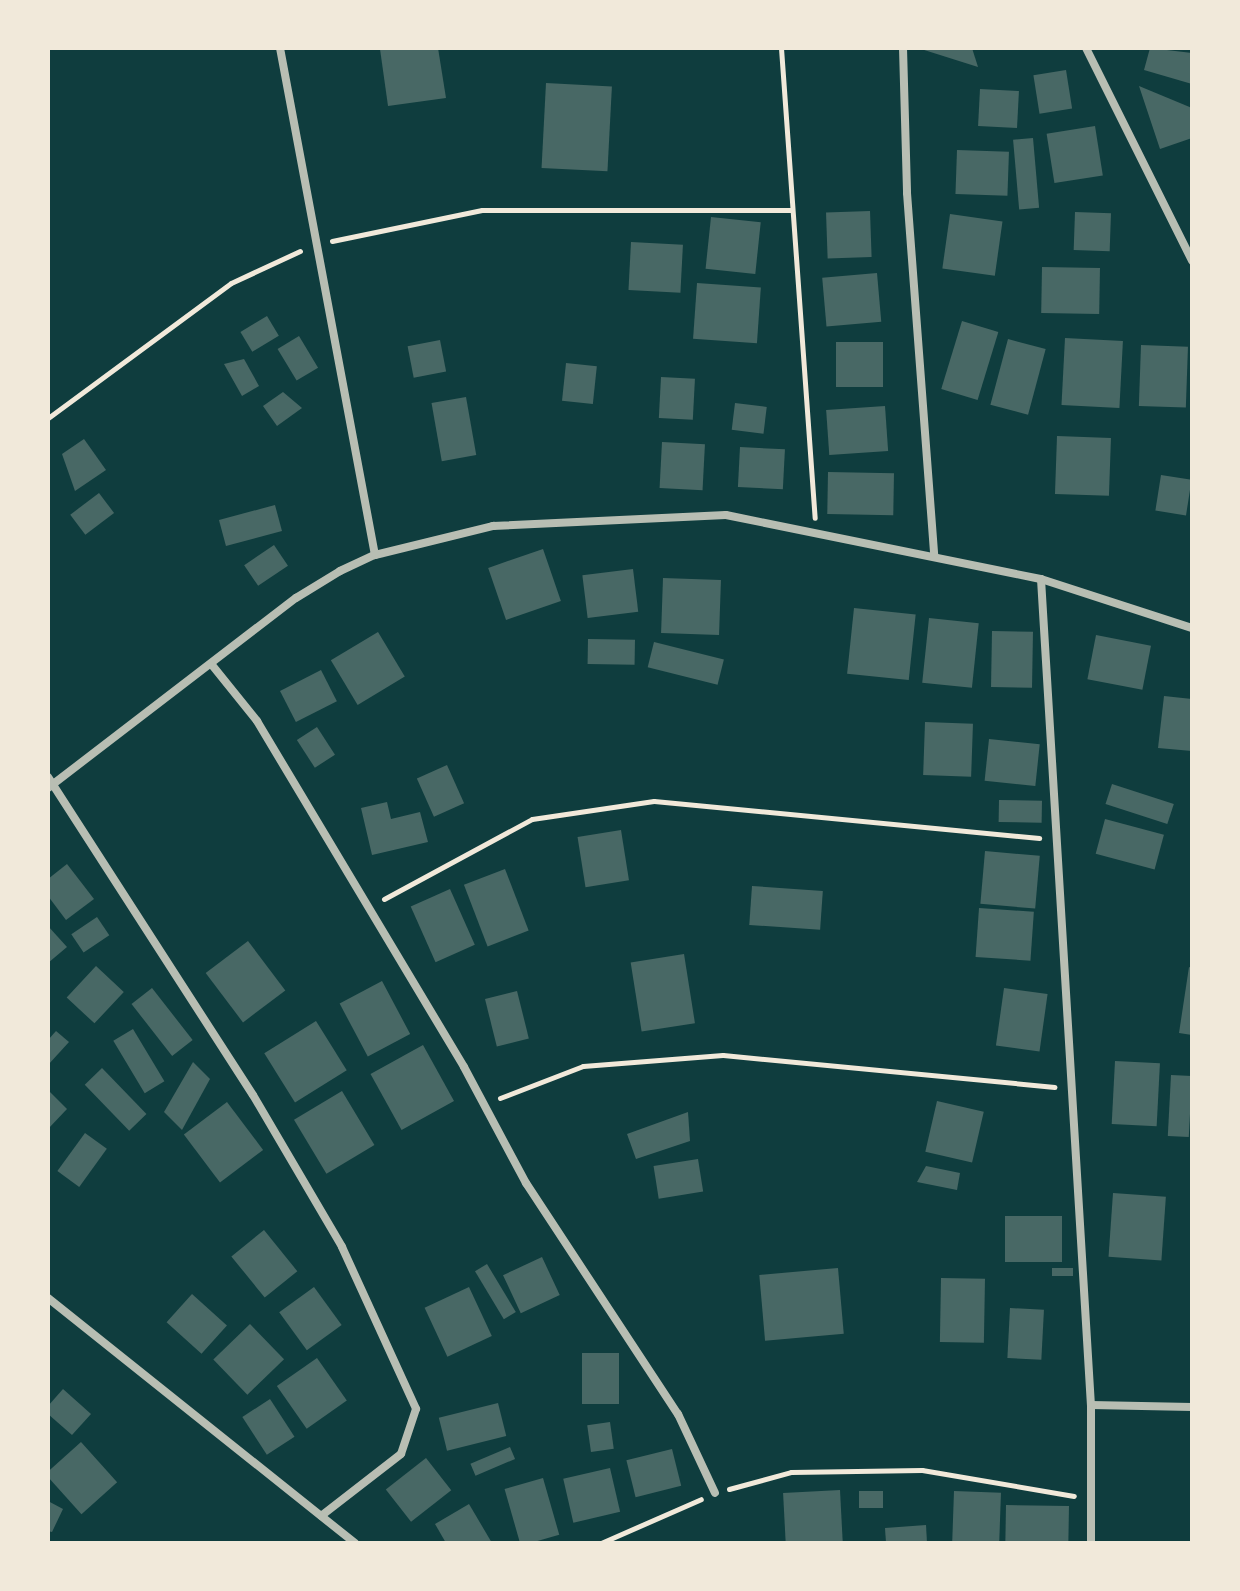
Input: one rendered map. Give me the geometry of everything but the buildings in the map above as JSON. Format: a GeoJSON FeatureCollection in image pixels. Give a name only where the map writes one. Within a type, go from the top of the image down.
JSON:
{"type":"FeatureCollection","features":[{"type":"Feature","properties":{"kind":"street"},"geometry":{"type":"LineString","coordinates":[[280,48],[313,245],[375,555]]}},
{"type":"Feature","properties":{"kind":"street"},"geometry":{"type":"LineString","coordinates":[[903,48],[907,193],[934,556]]}},
{"type":"Feature","properties":{"kind":"street"},"geometry":{"type":"LineString","coordinates":[[1086,48],[1192,261]]}},
{"type":"Feature","properties":{"kind":"street"},"geometry":{"type":"LineString","coordinates":[[321,1516],[401,1454],[416,1409],[342,1247],[253,1095],[49,783],[212,665],[296,598],[375,555],[493,526],[592,517],[726,515],[816,530],[1041,579],[1192,628]]}},
{"type":"Feature","properties":{"kind":"street"},"geometry":{"type":"LineString","coordinates":[[1041,579],[1091,1405],[1087,1498],[1091,1543]]}},
{"type":"Feature","properties":{"kind":"street"},"geometry":{"type":"LineString","coordinates":[[212,665],[257,721],[484,1105],[526,1183],[678,1414],[715,1493]]}},
{"type":"Feature","properties":{"kind":"street"},"geometry":{"type":"LineString","coordinates":[[48,1298],[355,1543]]}},
{"type":"Feature","properties":{"kind":"street"},"geometry":{"type":"LineString","coordinates":[[1091,1405],[1192,1407]]}},
{"type":"Feature","properties":{"kind":"path"},"geometry":{"type":"LineString","coordinates":[[781,48],[816,530]]}},
{"type":"Feature","properties":{"kind":"path"},"geometry":{"type":"LineString","coordinates":[[48,418],[231,283],[313,245],[482,210],[791,210]]}},
{"type":"Feature","properties":{"kind":"path"},"geometry":{"type":"LineString","coordinates":[[366,909],[532,819],[654,801],[1058,840]]}},
{"type":"Feature","properties":{"kind":"path"},"geometry":{"type":"LineString","coordinates":[[484,1105],[583,1066],[723,1055],[1073,1089]]}},
{"type":"Feature","properties":{"kind":"path"},"geometry":{"type":"LineString","coordinates":[[601,1543],[715,1493],[791,1472],[922,1470],[1087,1498]]}}]}
